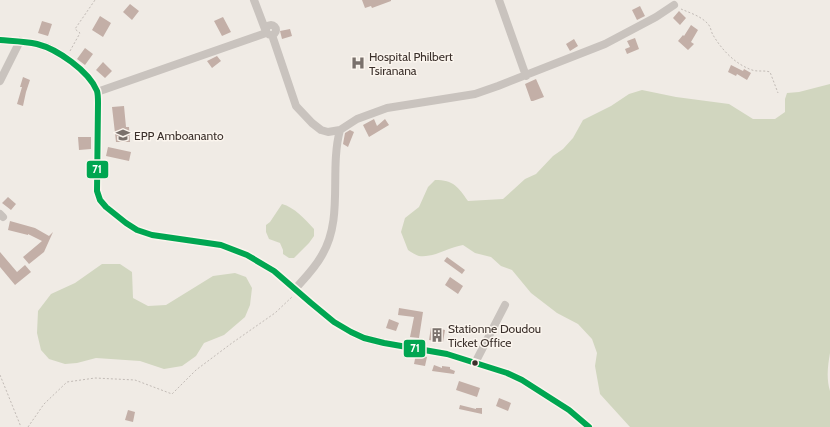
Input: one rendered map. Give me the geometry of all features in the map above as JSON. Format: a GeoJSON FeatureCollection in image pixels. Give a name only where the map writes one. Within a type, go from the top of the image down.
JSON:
{"type":"FeatureCollection","features":[{"type":"Feature","properties":{"kind":"street"},"geometry":{"type":"LineString","coordinates":[[254,0],[296,106],[312,123],[321,130],[328,132],[340,130],[357,119],[387,108],[475,94],[526,76],[605,44],[656,17],[674,5]]}},
{"type":"Feature","properties":{"kind":"street"},"geometry":{"type":"LineString","coordinates":[[499,0],[526,76]]}},
{"type":"Feature","properties":{"kind":"street"},"geometry":{"type":"LineString","coordinates":[[97,92],[268,33]]}},
{"type":"Feature","properties":{"kind":"street"},"geometry":{"type":"LineString","coordinates":[[0,40],[20,41],[47,47],[74,63],[91,81],[97,92],[97,191],[100,200],[106,207],[126,223],[144,234],[221,246],[247,255],[274,271],[334,322],[352,332],[364,338],[432,351],[508,373],[522,380],[569,410],[589,427]]}},
{"type":"Feature","properties":{"kind":"street"},"geometry":{"type":"LineString","coordinates":[[0,81],[20,41]]}},
{"type":"Feature","properties":{"kind":"street"},"geometry":{"type":"LineString","coordinates":[[297,291],[322,255],[330,235],[334,210],[336,148],[340,130]]}},
{"type":"Feature","properties":{"kind":"street"},"geometry":{"type":"LineString","coordinates":[[475,363],[505,305]]}},
{"type":"Feature","properties":{"kind":"path"},"geometry":{"type":"LineString","coordinates":[[66,58],[80,33],[76,29],[95,0]]}},
{"type":"Feature","properties":{"kind":"path"},"geometry":{"type":"LineString","coordinates":[[674,5],[699,17],[705,22],[709,26],[712,34],[719,44],[732,59],[739,64],[754,71],[770,72],[778,92]]}},
{"type":"Feature","properties":{"kind":"path"},"geometry":{"type":"LineString","coordinates":[[28,427],[44,404],[67,382],[95,378],[136,380],[172,394],[196,370],[275,313],[297,291]]}},
{"type":"Feature","properties":{"kind":"path"},"geometry":{"type":"LineString","coordinates":[[0,375],[21,427]]}},
{"type":"Feature","properties":{"kind":"green space"},"geometry":{"type":"Polygon","coordinates":[[[830,84],[830,353],[828,376],[830,391],[830,427],[630,427],[600,394],[595,366],[597,353],[592,339],[578,324],[557,313],[531,293],[512,270],[501,266],[491,257],[475,253],[463,245],[436,254],[419,256],[408,250],[401,232],[405,218],[419,207],[428,187],[435,180],[447,181],[455,185],[468,201],[503,199],[525,179],[536,174],[553,156],[563,149],[573,138],[583,120],[611,106],[629,94],[642,90],[676,97],[729,104],[753,119],[775,119],[785,112],[785,99],[787,93],[799,92],[830,84]]]}},
{"type":"Feature","properties":{"kind":"green space"},"geometry":{"type":"Polygon","coordinates":[[[282,204],[304,218],[314,229],[314,236],[294,258],[289,258],[283,254],[280,243],[269,239],[266,232],[266,225],[270,222],[282,204]]]}},
{"type":"Feature","properties":{"kind":"green space"},"geometry":{"type":"Polygon","coordinates":[[[102,264],[120,264],[132,272],[133,298],[148,306],[166,305],[213,276],[235,273],[246,277],[252,288],[250,305],[245,317],[224,335],[204,343],[196,356],[182,366],[164,369],[140,361],[96,358],[77,363],[65,364],[49,359],[41,350],[37,333],[38,311],[51,294],[75,283],[102,264]]]}},
{"type":"Feature","properties":{"kind":"building"},"geometry":{"type":"Polygon","coordinates":[[[362,0],[391,1],[372,8],[371,6],[365,8],[362,0]]]}},
{"type":"Feature","properties":{"kind":"building"},"geometry":{"type":"Polygon","coordinates":[[[130,4],[139,11],[132,20],[123,12],[130,4]]]}},
{"type":"Feature","properties":{"kind":"building"},"geometry":{"type":"Polygon","coordinates":[[[640,6],[645,16],[637,20],[632,10],[640,6]]]}},
{"type":"Feature","properties":{"kind":"building"},"geometry":{"type":"Polygon","coordinates":[[[679,11],[686,18],[680,25],[673,18],[679,11]]]}},
{"type":"Feature","properties":{"kind":"building"},"geometry":{"type":"Polygon","coordinates":[[[100,16],[111,23],[103,37],[92,30],[100,16]]]}},
{"type":"Feature","properties":{"kind":"building"},"geometry":{"type":"Polygon","coordinates":[[[223,17],[231,32],[222,36],[214,21],[223,17]]]}},
{"type":"Feature","properties":{"kind":"building"},"geometry":{"type":"Polygon","coordinates":[[[42,21],[52,24],[48,36],[38,33],[42,21]]]}},
{"type":"Feature","properties":{"kind":"building"},"geometry":{"type":"Polygon","coordinates":[[[691,25],[698,30],[691,42],[694,44],[688,50],[678,41],[683,35],[684,36],[691,25]]]}},
{"type":"Feature","properties":{"kind":"building"},"geometry":{"type":"Polygon","coordinates":[[[290,29],[292,36],[282,39],[280,31],[290,29]]]}},
{"type":"Feature","properties":{"kind":"building"},"geometry":{"type":"Polygon","coordinates":[[[635,38],[639,49],[627,54],[625,49],[630,47],[627,41],[635,38]]]}},
{"type":"Feature","properties":{"kind":"building"},"geometry":{"type":"Polygon","coordinates":[[[574,39],[578,46],[570,51],[566,44],[574,39]]]}},
{"type":"Feature","properties":{"kind":"building"},"geometry":{"type":"Polygon","coordinates":[[[85,48],[93,54],[85,65],[77,59],[85,48]]]}},
{"type":"Feature","properties":{"kind":"building"},"geometry":{"type":"Polygon","coordinates":[[[217,56],[221,61],[212,68],[207,61],[217,56]]]}},
{"type":"Feature","properties":{"kind":"building"},"geometry":{"type":"Polygon","coordinates":[[[103,62],[112,71],[105,78],[96,70],[103,62]]]}},
{"type":"Feature","properties":{"kind":"building"},"geometry":{"type":"Polygon","coordinates":[[[731,65],[751,73],[747,80],[737,74],[736,76],[728,72],[731,65]]]}},
{"type":"Feature","properties":{"kind":"building"},"geometry":{"type":"Polygon","coordinates":[[[23,77],[30,80],[23,106],[17,104],[23,77]]]}},
{"type":"Feature","properties":{"kind":"building"},"geometry":{"type":"Polygon","coordinates":[[[536,79],[544,97],[531,101],[525,84],[536,79]]]}},
{"type":"Feature","properties":{"kind":"building"},"geometry":{"type":"Polygon","coordinates":[[[124,106],[126,127],[129,127],[130,142],[116,142],[112,107],[124,106]]]}},
{"type":"Feature","properties":{"kind":"building"},"geometry":{"type":"Polygon","coordinates":[[[374,119],[377,126],[385,119],[389,125],[369,137],[363,125],[374,119]]]}},
{"type":"Feature","properties":{"kind":"building"},"geometry":{"type":"Polygon","coordinates":[[[350,130],[354,132],[348,147],[343,144],[345,133],[350,130]]]}},
{"type":"Feature","properties":{"kind":"building"},"geometry":{"type":"Polygon","coordinates":[[[78,137],[91,137],[91,149],[79,150],[78,137]]]}},
{"type":"Feature","properties":{"kind":"building"},"geometry":{"type":"Polygon","coordinates":[[[108,147],[131,152],[129,161],[106,156],[108,147]]]}},
{"type":"Feature","properties":{"kind":"building"},"geometry":{"type":"Polygon","coordinates":[[[8,197],[16,204],[11,210],[2,203],[8,197]]]}},
{"type":"Feature","properties":{"kind":"building"},"geometry":{"type":"Polygon","coordinates":[[[10,221],[35,228],[49,236],[53,232],[44,252],[29,264],[23,257],[42,241],[28,234],[8,230],[10,221]]]}},
{"type":"Feature","properties":{"kind":"building"},"geometry":{"type":"Polygon","coordinates":[[[0,252],[17,272],[25,265],[31,272],[15,285],[0,267],[0,252]]]}},
{"type":"Feature","properties":{"kind":"building"},"geometry":{"type":"Polygon","coordinates":[[[447,257],[465,270],[462,274],[444,261],[447,257]]]}},
{"type":"Feature","properties":{"kind":"building"},"geometry":{"type":"Polygon","coordinates":[[[450,277],[463,286],[458,294],[445,285],[450,277]]]}},
{"type":"Feature","properties":{"kind":"building"},"geometry":{"type":"Polygon","coordinates":[[[399,308],[423,312],[419,338],[410,337],[414,317],[398,315],[399,308]]]}},
{"type":"Feature","properties":{"kind":"building"},"geometry":{"type":"Polygon","coordinates":[[[389,319],[399,323],[396,331],[386,328],[389,319]]]}},
{"type":"Feature","properties":{"kind":"building","name":"Stationne Doudou Ticket Office"},"geometry":{"type":"Polygon","coordinates":[[[431,327],[445,330],[443,342],[429,340],[431,327]]]}},
{"type":"Feature","properties":{"kind":"building"},"geometry":{"type":"Polygon","coordinates":[[[416,354],[427,357],[425,366],[414,364],[416,354]]]}},
{"type":"Feature","properties":{"kind":"building"},"geometry":{"type":"Polygon","coordinates":[[[434,365],[442,368],[442,366],[450,367],[450,369],[455,371],[454,374],[432,371],[434,365]]]}},
{"type":"Feature","properties":{"kind":"building"},"geometry":{"type":"Polygon","coordinates":[[[459,381],[480,388],[477,397],[456,390],[459,381]]]}},
{"type":"Feature","properties":{"kind":"building"},"geometry":{"type":"Polygon","coordinates":[[[499,398],[511,403],[508,411],[496,406],[499,398]]]}},
{"type":"Feature","properties":{"kind":"building"},"geometry":{"type":"Polygon","coordinates":[[[460,405],[476,409],[482,408],[482,414],[459,409],[460,405]]]}},
{"type":"Feature","properties":{"kind":"building"},"geometry":{"type":"Polygon","coordinates":[[[128,410],[135,412],[133,422],[125,420],[128,410]]]}},
{"type":"Feature","properties":{"kind":"transit line","name":"71"},"geometry":{"type":"LineString","coordinates":[[0,40],[37,44],[54,51],[72,62],[93,83],[97,91],[98,98],[97,191],[100,200],[106,207],[126,223],[137,230],[152,235],[221,245],[247,255],[274,271],[334,322],[351,332],[364,338],[384,343],[447,354],[507,373],[522,380],[569,410],[589,427]]}},
{"type":"Feature","properties":{"kind":"place","name":"Hospital Philbert Tsiranana"},"geometry":{"type":"Point","coordinates":[358,63]}},
{"type":"Feature","properties":{"kind":"place","name":"EPP Amboananto"},"geometry":{"type":"Point","coordinates":[123,135]}},
{"type":"Feature","properties":{"kind":"place","name":"Stationne Doudou Ticket Office"},"geometry":{"type":"Point","coordinates":[437,335]}}]}
